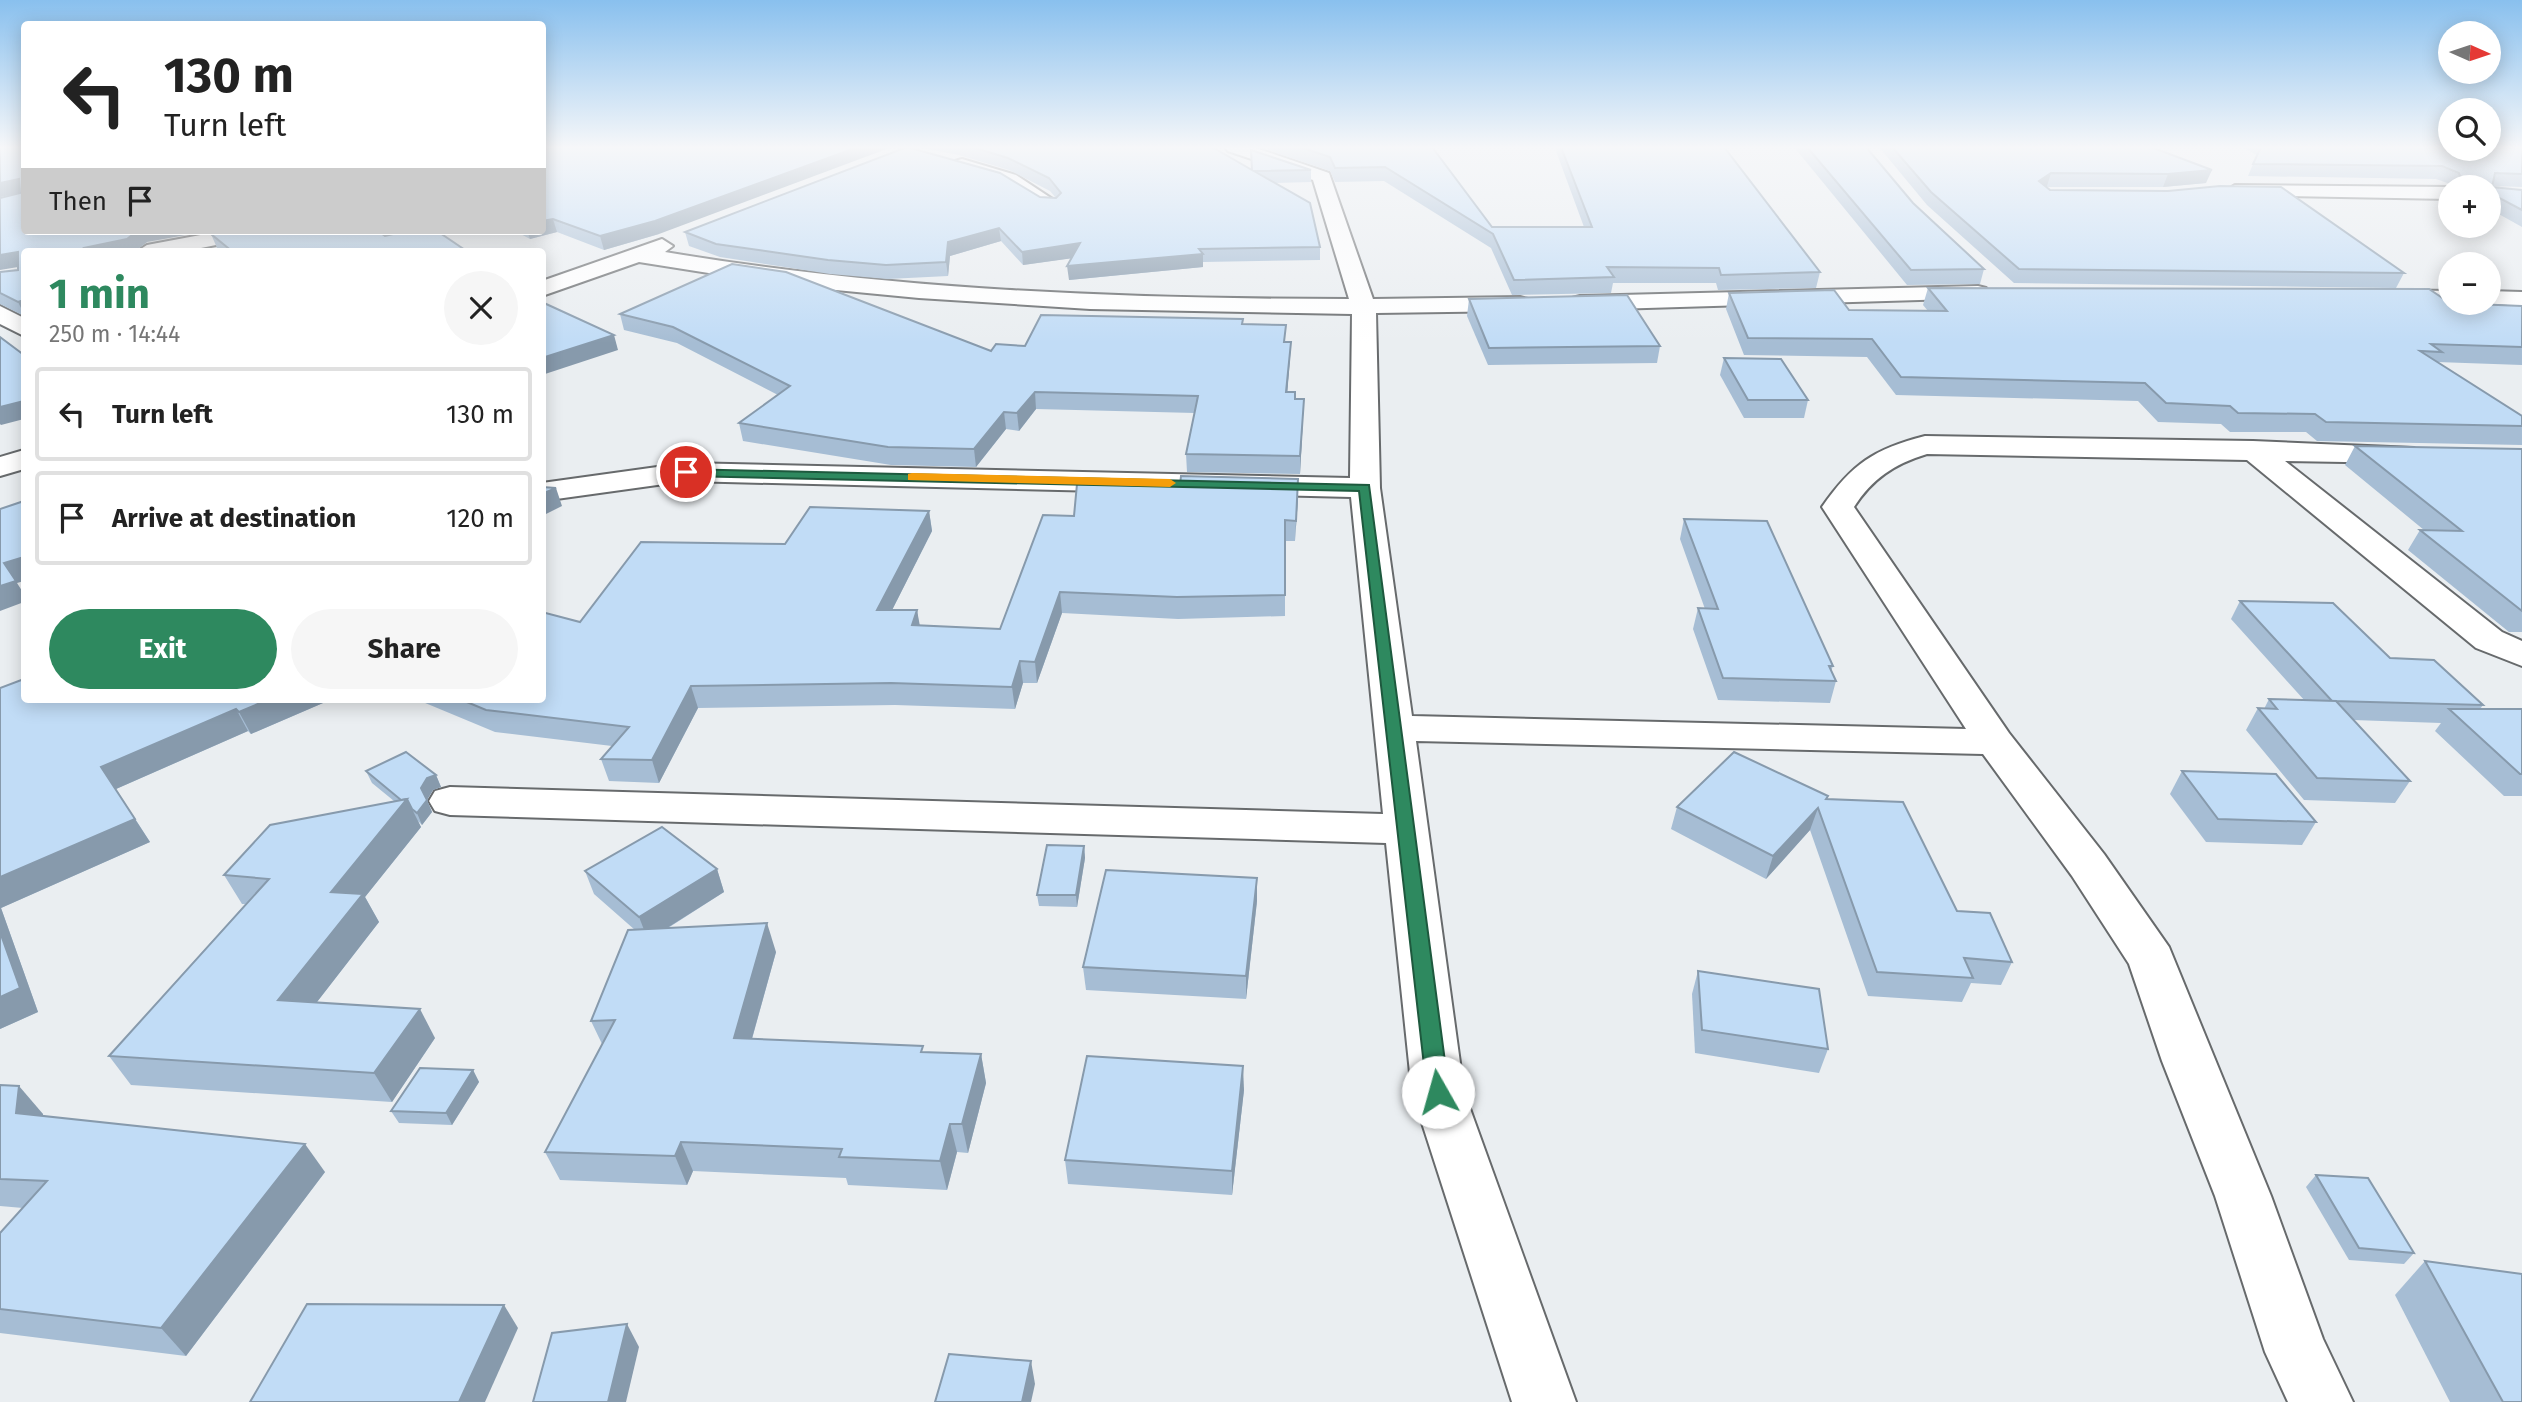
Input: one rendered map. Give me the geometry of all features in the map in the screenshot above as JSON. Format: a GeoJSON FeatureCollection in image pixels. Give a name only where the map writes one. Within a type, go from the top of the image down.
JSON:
{"type":"FeatureCollection","features":[{"type":"Feature","properties":{"kind":"street"},"geometry":{"type":"LineString","coordinates":[[1333,212],[1364,308],[1365,488],[1438,1092],[1544,1402]]}},
{"type":"Feature","properties":{"kind":"street"},"geometry":{"type":"LineString","coordinates":[[168,248],[235,235]]}},
{"type":"Feature","properties":{"kind":"street"},"geometry":{"type":"LineString","coordinates":[[546,288],[678,240]]}},
{"type":"Feature","properties":{"kind":"street"},"geometry":{"type":"LineString","coordinates":[[639,255],[830,284],[1044,300],[1364,308],[1553,303],[1997,284]]}},
{"type":"Feature","properties":{"kind":"street"},"geometry":{"type":"LineString","coordinates":[[2367,297],[2438,298]]}},
{"type":"Feature","properties":{"kind":"street"},"geometry":{"type":"LineString","coordinates":[[2501,298],[2522,299]]}},
{"type":"Feature","properties":{"kind":"street"},"geometry":{"type":"LineString","coordinates":[[0,313],[21,327]]}},
{"type":"Feature","properties":{"kind":"street"},"geometry":{"type":"LineString","coordinates":[[2321,1402],[2296,1352],[2243,1196],[2188,1061],[2152,960],[2088,865],[1996,742],[1838,507],[1853,483],[1884,457],[1925,445],[2441,455]]}},
{"type":"Feature","properties":{"kind":"street"},"geometry":{"type":"LineString","coordinates":[[2253,450],[2489,640],[2522,655]]}},
{"type":"Feature","properties":{"kind":"street"},"geometry":{"type":"LineString","coordinates":[[0,467],[21,460]]}},
{"type":"Feature","properties":{"kind":"street"},"geometry":{"type":"LineString","coordinates":[[546,491],[686,472],[1365,488]]}},
{"type":"Feature","properties":{"kind":"street"},"geometry":{"type":"LineString","coordinates":[[1394,729],[1996,742]]}},
{"type":"Feature","properties":{"kind":"street"},"geometry":{"type":"LineString","coordinates":[[450,802],[1406,829]]}},
{"type":"Feature","properties":{"kind":"building"},"geometry":{"type":"Polygon","coordinates":[[[0,212],[21,212],[21,235],[132,235],[127,239],[84,248],[21,248],[21,301],[18,302],[0,293],[0,272],[18,270],[18,252],[0,255],[0,212]]]}},
{"type":"Feature","properties":{"kind":"building"},"geometry":{"type":"Polygon","coordinates":[[[546,212],[679,212],[600,236],[553,219],[546,220],[546,212]]]}},
{"type":"Feature","properties":{"kind":"building"},"geometry":{"type":"Polygon","coordinates":[[[736,212],[1312,212],[1320,247],[1199,249],[1203,254],[1067,266],[1080,243],[1022,252],[999,228],[948,242],[946,262],[886,265],[828,260],[716,244],[685,232],[736,212]]]}},
{"type":"Feature","properties":{"kind":"building"},"geometry":{"type":"Polygon","coordinates":[[[1458,212],[1481,212],[1492,227],[1592,227],[1586,212],[1774,212],[1820,272],[1721,275],[1719,268],[1607,267],[1614,277],[1514,280],[1493,234],[1458,212]]]}},
{"type":"Feature","properties":{"kind":"building"},"geometry":{"type":"Polygon","coordinates":[[[1862,212],[1923,212],[1984,269],[1911,270],[1862,212]]]}},
{"type":"Feature","properties":{"kind":"building"},"geometry":{"type":"Polygon","coordinates":[[[1954,212],[2317,212],[2404,273],[2019,269],[1954,212]]]}},
{"type":"Feature","properties":{"kind":"building"},"geometry":{"type":"Polygon","coordinates":[[[212,235],[443,235],[462,248],[228,248],[212,235]]]}},
{"type":"Feature","properties":{"kind":"building"},"geometry":{"type":"Polygon","coordinates":[[[732,264],[786,272],[991,351],[996,344],[1025,346],[1041,315],[1243,319],[1242,324],[1286,325],[1284,342],[1291,342],[1286,392],[1295,392],[1295,399],[1304,399],[1300,456],[1186,454],[1198,396],[1035,392],[1017,413],[1004,412],[974,449],[888,447],[739,423],[790,386],[673,327],[620,314],[732,264]]]}},
{"type":"Feature","properties":{"kind":"building"},"geometry":{"type":"Polygon","coordinates":[[[1928,288],[2429,289],[2438,295],[2438,315],[2501,315],[2501,305],[2522,306],[2522,347],[2431,344],[2442,352],[2420,351],[2522,416],[2522,426],[2326,422],[2315,414],[2238,413],[2230,406],[2166,403],[2145,383],[1901,377],[1872,339],[1748,338],[1729,293],[1834,290],[1849,310],[1947,311],[1928,288]]]}},
{"type":"Feature","properties":{"kind":"building"},"geometry":{"type":"Polygon","coordinates":[[[1627,295],[1660,346],[1489,348],[1469,299],[1627,295]]]}},
{"type":"Feature","properties":{"kind":"building"},"geometry":{"type":"Polygon","coordinates":[[[546,304],[614,335],[546,357],[546,304]]]}},
{"type":"Feature","properties":{"kind":"building"},"geometry":{"type":"Polygon","coordinates":[[[0,337],[21,353],[21,402],[0,407],[0,337]]]}},
{"type":"Feature","properties":{"kind":"building"},"geometry":{"type":"Polygon","coordinates":[[[1724,358],[1781,359],[1808,400],[1748,400],[1724,358]]]}},
{"type":"Feature","properties":{"kind":"building"},"geometry":{"type":"Polygon","coordinates":[[[2355,446],[2522,449],[2522,611],[2420,530],[2462,531],[2355,446]]]}},
{"type":"Feature","properties":{"kind":"building"},"geometry":{"type":"Polygon","coordinates":[[[1181,476],[1298,479],[1296,521],[1285,520],[1285,595],[1177,597],[1060,592],[1035,662],[1020,661],[1012,687],[891,683],[691,686],[652,760],[601,759],[629,727],[486,710],[469,703],[546,703],[546,613],[580,622],[641,542],[785,544],[810,507],[929,511],[877,610],[917,610],[912,625],[1000,629],[1043,515],[1074,516],[1077,484],[1180,485],[1181,476]]]}},
{"type":"Feature","properties":{"kind":"building"},"geometry":{"type":"Polygon","coordinates":[[[21,502],[21,558],[4,563],[16,581],[0,586],[0,509],[21,502]]]}},
{"type":"Feature","properties":{"kind":"building"},"geometry":{"type":"Polygon","coordinates":[[[1684,519],[1767,521],[1833,666],[1829,666],[1836,681],[1723,678],[1698,608],[1718,609],[1684,519]]]}},
{"type":"Feature","properties":{"kind":"building"},"geometry":{"type":"Polygon","coordinates":[[[2240,601],[2333,603],[2390,658],[2434,660],[2483,705],[2332,701],[2240,601]]]}},
{"type":"Feature","properties":{"kind":"building"},"geometry":{"type":"Polygon","coordinates":[[[21,680],[21,703],[260,703],[239,712],[236,709],[101,767],[135,819],[0,877],[0,688],[21,680]]]}},
{"type":"Feature","properties":{"kind":"building"},"geometry":{"type":"Polygon","coordinates":[[[2269,699],[2336,701],[2410,781],[2317,778],[2258,708],[2277,709],[2269,699]]]}},
{"type":"Feature","properties":{"kind":"building"},"geometry":{"type":"Polygon","coordinates":[[[2449,709],[2522,709],[2522,774],[2520,774],[2449,709]]]}},
{"type":"Feature","properties":{"kind":"building"},"geometry":{"type":"Polygon","coordinates":[[[406,752],[436,775],[427,778],[421,788],[427,800],[417,813],[407,799],[401,800],[366,771],[406,752]]]}},
{"type":"Feature","properties":{"kind":"building"},"geometry":{"type":"Polygon","coordinates":[[[1734,752],[1828,796],[1826,799],[1903,802],[1957,911],[1990,913],[2012,962],[1964,958],[1973,978],[1877,972],[1818,808],[1773,856],[1677,807],[1734,752]]]}},
{"type":"Feature","properties":{"kind":"building"},"geometry":{"type":"Polygon","coordinates":[[[2182,771],[2276,774],[2316,822],[2218,819],[2182,771]]]}},
{"type":"Feature","properties":{"kind":"building"},"geometry":{"type":"Polygon","coordinates":[[[407,799],[331,892],[363,894],[278,1000],[420,1009],[374,1073],[109,1056],[269,879],[224,875],[270,825],[407,799]]]}},
{"type":"Feature","properties":{"kind":"building"},"geometry":{"type":"Polygon","coordinates":[[[662,827],[717,869],[639,917],[585,871],[662,827]]]}},
{"type":"Feature","properties":{"kind":"building"},"geometry":{"type":"Polygon","coordinates":[[[1047,845],[1084,846],[1076,895],[1037,895],[1047,845]]]}},
{"type":"Feature","properties":{"kind":"building"},"geometry":{"type":"Polygon","coordinates":[[[1106,870],[1257,878],[1246,976],[1083,967],[1106,870]]]}},
{"type":"Feature","properties":{"kind":"building"},"geometry":{"type":"Polygon","coordinates":[[[767,923],[734,1038],[923,1046],[921,1052],[981,1054],[962,1124],[950,1124],[940,1161],[839,1157],[842,1149],[681,1142],[675,1156],[545,1152],[615,1020],[591,1021],[628,930],[767,923]]]}},
{"type":"Feature","properties":{"kind":"building"},"geometry":{"type":"Polygon","coordinates":[[[0,932],[20,988],[0,997],[0,932]]]}},
{"type":"Feature","properties":{"kind":"building"},"geometry":{"type":"Polygon","coordinates":[[[1698,971],[1819,989],[1828,1049],[1702,1030],[1698,971]]]}},
{"type":"Feature","properties":{"kind":"building"},"geometry":{"type":"Polygon","coordinates":[[[1087,1056],[1243,1066],[1232,1171],[1065,1160],[1087,1056]]]}},
{"type":"Feature","properties":{"kind":"building"},"geometry":{"type":"Polygon","coordinates":[[[420,1068],[473,1070],[446,1113],[391,1111],[420,1068]]]}},
{"type":"Feature","properties":{"kind":"building"},"geometry":{"type":"Polygon","coordinates":[[[0,1085],[19,1086],[16,1113],[305,1144],[161,1328],[0,1309],[0,1233],[47,1181],[0,1179],[0,1085]]]}},
{"type":"Feature","properties":{"kind":"building"},"geometry":{"type":"Polygon","coordinates":[[[2316,1175],[2368,1178],[2414,1253],[2359,1248],[2316,1175]]]}},
{"type":"Feature","properties":{"kind":"building"},"geometry":{"type":"Polygon","coordinates":[[[2425,1261],[2522,1274],[2522,1402],[2503,1402],[2425,1261]]]}},
{"type":"Feature","properties":{"kind":"building"},"geometry":{"type":"Polygon","coordinates":[[[307,1304],[504,1305],[459,1402],[250,1402],[307,1304]]]}},
{"type":"Feature","properties":{"kind":"building"},"geometry":{"type":"Polygon","coordinates":[[[627,1324],[608,1402],[533,1402],[552,1333],[627,1324]]]}},
{"type":"Feature","properties":{"kind":"building"},"geometry":{"type":"Polygon","coordinates":[[[949,1354],[1031,1361],[1022,1402],[935,1402],[949,1354]]]}},
{"type":"Feature","properties":{"kind":"slow traffic"},"geometry":{"type":"LineString","coordinates":[[912,477],[1170,483]]}},
{"type":"Feature","properties":{"kind":"route"},"geometry":{"type":"LineString","coordinates":[[686,472],[1365,488],[1438,1092]]}}]}
